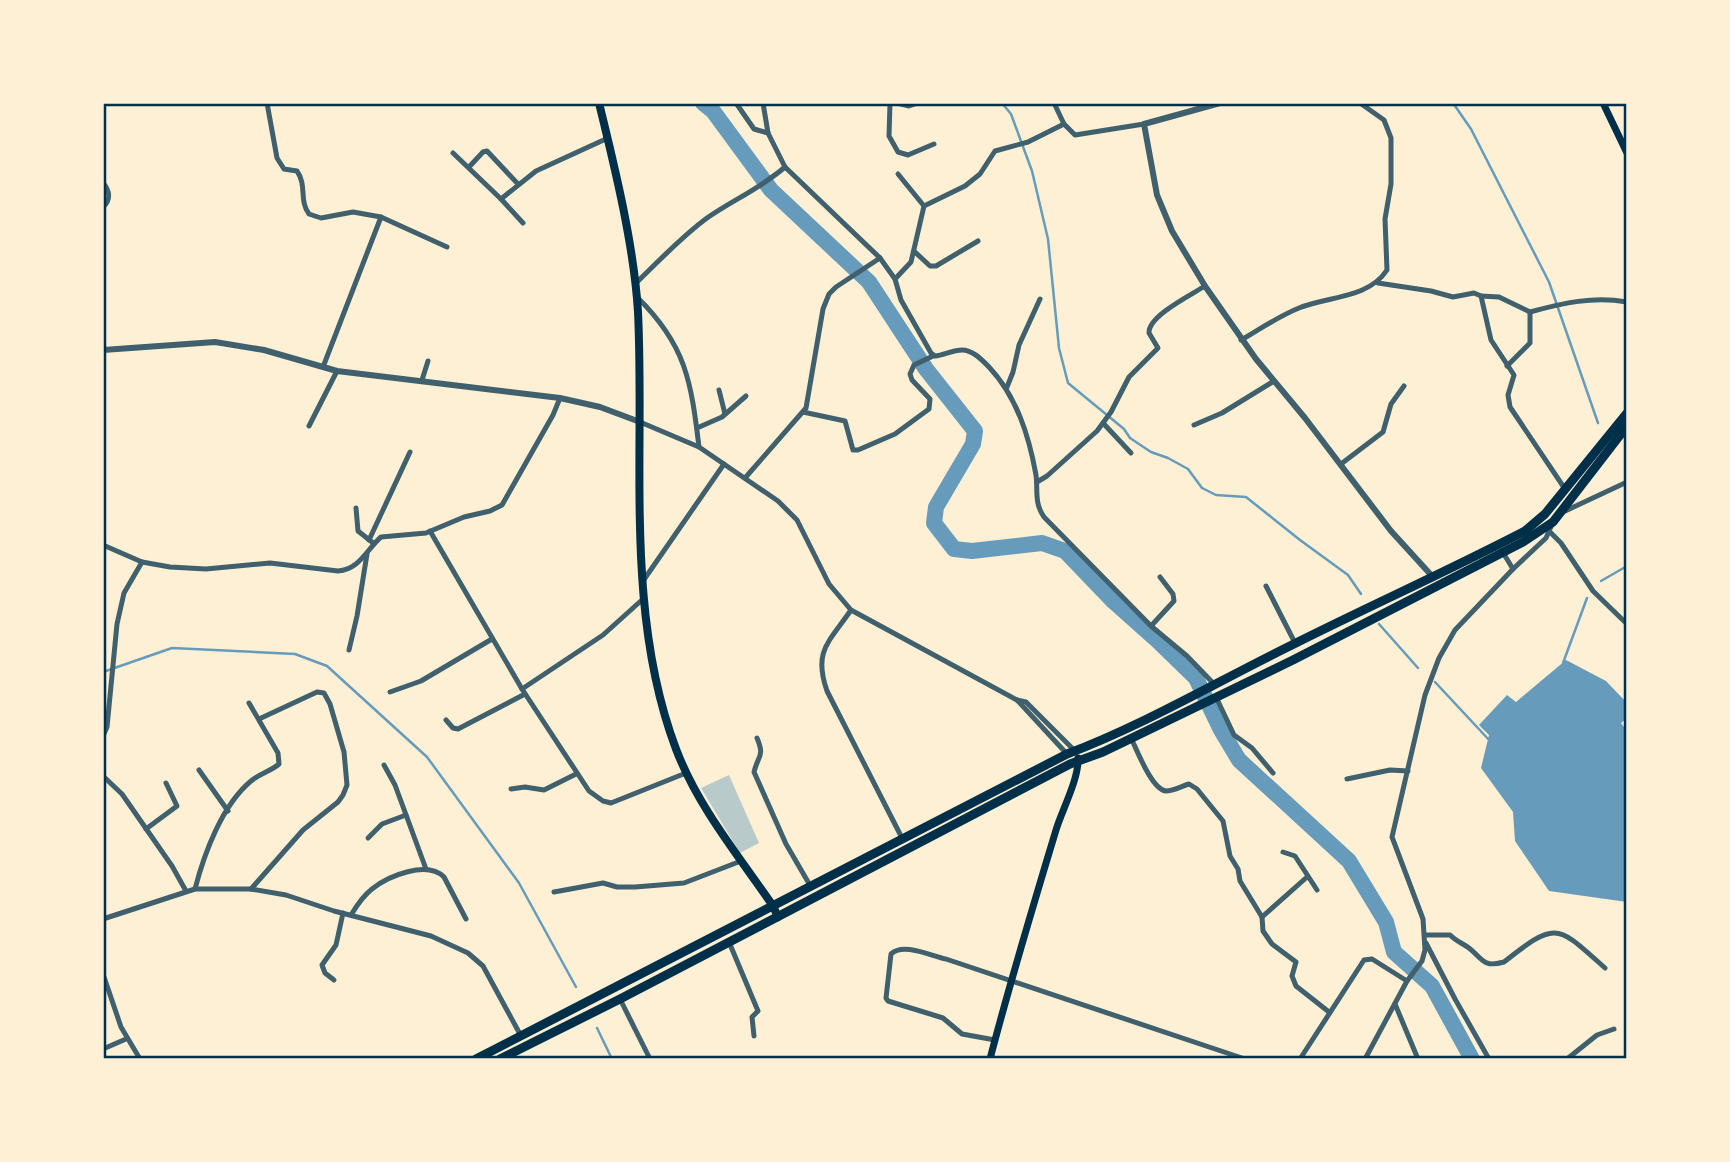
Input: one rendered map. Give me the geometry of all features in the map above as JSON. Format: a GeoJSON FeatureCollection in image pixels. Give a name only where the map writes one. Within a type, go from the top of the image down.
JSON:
{"type":"FeatureCollection","features":[{"type":"Feature","properties":{"kind":"highway"},"geometry":{"type":"LineString","coordinates":[[500,1059],[1074,763],[1131,738],[1296,643],[1525,531],[1545,514],[1627,413]]}},
{"type":"Feature","properties":{"kind":"highway"},"geometry":{"type":"LineString","coordinates":[[1206,693],[1215,698],[1536,535],[1556,518],[1627,426]]}},
{"type":"Feature","properties":{"kind":"highway"},"geometry":{"type":"LineString","coordinates":[[476,1059],[1071,752],[1206,693]]}},
{"type":"Feature","properties":{"kind":"highway"},"geometry":{"type":"LineString","coordinates":[[614,989],[620,999]]}},
{"type":"Feature","properties":{"kind":"main road"},"geometry":{"type":"LineString","coordinates":[[599,103],[626,226],[635,284],[642,599],[663,708],[686,773],[703,807],[778,917]]}},
{"type":"Feature","properties":{"kind":"main road"},"geometry":{"type":"LineString","coordinates":[[1603,103],[1627,153]]}},
{"type":"Feature","properties":{"kind":"main road"},"geometry":{"type":"LineString","coordinates":[[990,1059],[1010,982],[1075,775],[1071,752]]}},
{"type":"Feature","properties":{"kind":"street"},"geometry":{"type":"LineString","coordinates":[[267,103],[276,158],[284,169],[297,171],[300,176],[304,185],[304,206],[309,214],[321,218],[353,212],[381,217],[447,247]]}},
{"type":"Feature","properties":{"kind":"street"},"geometry":{"type":"LineString","coordinates":[[736,103],[754,130],[768,133]]}},
{"type":"Feature","properties":{"kind":"street"},"geometry":{"type":"LineString","coordinates":[[763,103],[768,133],[785,167],[880,258],[895,279],[901,300],[933,356]]}},
{"type":"Feature","properties":{"kind":"street"},"geometry":{"type":"LineString","coordinates":[[890,103],[889,136],[898,152],[908,155],[934,144]]}},
{"type":"Feature","properties":{"kind":"street"},"geometry":{"type":"LineString","coordinates":[[897,103],[909,106],[918,103]]}},
{"type":"Feature","properties":{"kind":"street"},"geometry":{"type":"LineString","coordinates":[[1054,103],[1064,124],[1073,134],[1084,135],[1143,124],[1220,103]]}},
{"type":"Feature","properties":{"kind":"street"},"geometry":{"type":"LineString","coordinates":[[1360,103],[1386,123],[1391,138],[1391,184],[1385,219],[1388,268],[1378,283]]}},
{"type":"Feature","properties":{"kind":"street"},"geometry":{"type":"LineString","coordinates":[[924,206],[965,186],[980,174],[995,151],[1028,142],[1064,124]]}},
{"type":"Feature","properties":{"kind":"street"},"geometry":{"type":"LineString","coordinates":[[1143,124],[1157,195],[1172,231],[1205,286],[1241,340],[1391,531],[1432,576]]}},
{"type":"Feature","properties":{"kind":"street"},"geometry":{"type":"LineString","coordinates":[[501,199],[518,184],[558,159],[608,138]]}},
{"type":"Feature","properties":{"kind":"street"},"geometry":{"type":"LineString","coordinates":[[469,167],[483,152],[488,151],[518,184]]}},
{"type":"Feature","properties":{"kind":"street"},"geometry":{"type":"LineString","coordinates":[[453,152],[523,223]]}},
{"type":"Feature","properties":{"kind":"street"},"geometry":{"type":"LineString","coordinates":[[635,284],[708,217],[762,185],[785,167]]}},
{"type":"Feature","properties":{"kind":"street"},"geometry":{"type":"LineString","coordinates":[[898,174],[924,206]]}},
{"type":"Feature","properties":{"kind":"street"},"geometry":{"type":"LineString","coordinates":[[103,183],[109,193],[103,207]]}},
{"type":"Feature","properties":{"kind":"street"},"geometry":{"type":"LineString","coordinates":[[895,279],[906,268],[915,252],[924,206]]}},
{"type":"Feature","properties":{"kind":"street"},"geometry":{"type":"LineString","coordinates":[[324,367],[381,217]]}},
{"type":"Feature","properties":{"kind":"street"},"geometry":{"type":"LineString","coordinates":[[915,252],[930,266],[936,266],[978,241]]}},
{"type":"Feature","properties":{"kind":"street"},"geometry":{"type":"LineString","coordinates":[[746,478],[803,412],[811,390],[823,309],[830,294],[880,258]]}},
{"type":"Feature","properties":{"kind":"street"},"geometry":{"type":"LineString","coordinates":[[1241,340],[1302,307],[1337,299],[1378,283],[1453,297],[1474,293],[1499,297],[1530,312],[1563,303],[1605,298],[1627,302]]}},
{"type":"Feature","properties":{"kind":"street"},"geometry":{"type":"LineString","coordinates":[[1037,482],[1047,476],[1104,421],[1129,377],[1158,348],[1149,333],[1150,324],[1205,286]]}},
{"type":"Feature","properties":{"kind":"street"},"geometry":{"type":"LineString","coordinates":[[636,296],[659,318],[682,357],[699,447]]}},
{"type":"Feature","properties":{"kind":"street"},"geometry":{"type":"LineString","coordinates":[[1481,296],[1491,340],[1514,377],[1508,395],[1510,407],[1565,489]]}},
{"type":"Feature","properties":{"kind":"street"},"geometry":{"type":"LineString","coordinates":[[1007,387],[1019,345],[1040,299]]}},
{"type":"Feature","properties":{"kind":"street"},"geometry":{"type":"LineString","coordinates":[[1507,366],[1530,343],[1530,312]]}},
{"type":"Feature","properties":{"kind":"street"},"geometry":{"type":"LineString","coordinates":[[103,350],[215,342],[264,350],[337,371],[560,398],[600,407],[640,422],[699,447],[778,501],[797,520],[829,584],[851,610],[1017,700],[1026,702],[1071,752]]}},
{"type":"Feature","properties":{"kind":"street"},"geometry":{"type":"LineString","coordinates":[[803,412],[845,421],[850,446],[853,450],[859,450],[895,434],[929,409],[930,400],[912,380],[910,374],[914,365],[933,356],[962,350],[980,358],[1007,387],[1015,403],[1037,482],[1037,502],[1044,517],[1151,626],[1187,656],[1206,693]]}},
{"type":"Feature","properties":{"kind":"street"},"geometry":{"type":"LineString","coordinates":[[422,380],[428,361]]}},
{"type":"Feature","properties":{"kind":"street"},"geometry":{"type":"LineString","coordinates":[[309,426],[337,371]]}},
{"type":"Feature","properties":{"kind":"street"},"geometry":{"type":"LineString","coordinates":[[1194,425],[1222,413],[1274,381]]}},
{"type":"Feature","properties":{"kind":"street"},"geometry":{"type":"LineString","coordinates":[[1340,464],[1383,432],[1391,404],[1404,386]]}},
{"type":"Feature","properties":{"kind":"street"},"geometry":{"type":"LineString","coordinates":[[719,390],[725,415]]}},
{"type":"Feature","properties":{"kind":"street"},"geometry":{"type":"LineString","coordinates":[[697,428],[725,415],[746,396]]}},
{"type":"Feature","properties":{"kind":"street"},"geometry":{"type":"LineString","coordinates":[[371,542],[385,536],[405,536],[430,531],[502,505],[554,415],[560,398]]}},
{"type":"Feature","properties":{"kind":"street"},"geometry":{"type":"LineString","coordinates":[[1104,421],[1131,453]]}},
{"type":"Feature","properties":{"kind":"street"},"geometry":{"type":"LineString","coordinates":[[349,650],[367,554],[410,452]]}},
{"type":"Feature","properties":{"kind":"street"},"geometry":{"type":"LineString","coordinates":[[641,583],[724,464]]}},
{"type":"Feature","properties":{"kind":"street"},"geometry":{"type":"LineString","coordinates":[[1489,1059],[1455,999],[1426,939],[1418,903],[1392,839],[1422,706],[1439,658],[1460,624],[1550,532],[1556,518],[1627,482]]}},
{"type":"Feature","properties":{"kind":"street"},"geometry":{"type":"LineString","coordinates":[[356,508],[358,531],[371,542]]}},
{"type":"Feature","properties":{"kind":"street"},"geometry":{"type":"LineString","coordinates":[[430,531],[523,692],[589,791],[607,803],[686,773]]}},
{"type":"Feature","properties":{"kind":"street"},"geometry":{"type":"LineString","coordinates":[[1550,532],[1561,543],[1589,587],[1627,624]]}},
{"type":"Feature","properties":{"kind":"street"},"geometry":{"type":"LineString","coordinates":[[103,545],[142,562],[206,569],[270,563],[338,571],[351,568],[367,554]]}},
{"type":"Feature","properties":{"kind":"street"},"geometry":{"type":"LineString","coordinates":[[1502,551],[1513,569]]}},
{"type":"Feature","properties":{"kind":"street"},"geometry":{"type":"LineString","coordinates":[[103,736],[107,727],[106,690],[111,674],[117,624],[124,593],[142,562]]}},
{"type":"Feature","properties":{"kind":"street"},"geometry":{"type":"LineString","coordinates":[[1151,626],[1174,601],[1173,594],[1160,577]]}},
{"type":"Feature","properties":{"kind":"street"},"geometry":{"type":"LineString","coordinates":[[1266,586],[1296,643]]}},
{"type":"Feature","properties":{"kind":"street"},"geometry":{"type":"LineString","coordinates":[[446,720],[458,730],[523,692],[603,635],[642,599]]}},
{"type":"Feature","properties":{"kind":"street"},"geometry":{"type":"LineString","coordinates":[[851,610],[823,650],[820,660],[821,675],[902,838]]}},
{"type":"Feature","properties":{"kind":"street"},"geometry":{"type":"LineString","coordinates":[[390,692],[421,681],[492,639]]}},
{"type":"Feature","properties":{"kind":"street"},"geometry":{"type":"LineString","coordinates":[[251,889],[303,830],[338,802],[347,785],[342,742],[324,693],[317,692],[258,719]]}},
{"type":"Feature","properties":{"kind":"street"},"geometry":{"type":"LineString","coordinates":[[1215,698],[1234,735],[1252,748],[1273,773]]}},
{"type":"Feature","properties":{"kind":"street"},"geometry":{"type":"LineString","coordinates":[[195,889],[210,843],[237,796],[253,779],[279,764],[278,753],[248,703]]}},
{"type":"Feature","properties":{"kind":"street"},"geometry":{"type":"LineString","coordinates":[[757,738],[762,756],[754,772],[786,844],[811,887]]}},
{"type":"Feature","properties":{"kind":"street"},"geometry":{"type":"LineString","coordinates":[[1131,738],[1150,777],[1160,788],[1168,791],[1189,785],[1197,789],[1223,821],[1230,856],[1238,869],[1240,881],[1262,917],[1264,931],[1272,944],[1296,962],[1292,976],[1296,986],[1329,1012]]}},
{"type":"Feature","properties":{"kind":"street"},"geometry":{"type":"LineString","coordinates":[[384,765],[395,785],[426,869]]}},
{"type":"Feature","properties":{"kind":"street"},"geometry":{"type":"LineString","coordinates":[[199,770],[228,811]]}},
{"type":"Feature","properties":{"kind":"street"},"geometry":{"type":"LineString","coordinates":[[1348,779],[1390,770],[1408,771]]}},
{"type":"Feature","properties":{"kind":"street"},"geometry":{"type":"LineString","coordinates":[[511,789],[525,787],[544,790],[576,774]]}},
{"type":"Feature","properties":{"kind":"street"},"geometry":{"type":"LineString","coordinates":[[103,776],[122,794],[186,891]]}},
{"type":"Feature","properties":{"kind":"street"},"geometry":{"type":"LineString","coordinates":[[146,829],[176,808],[177,802],[166,783]]}},
{"type":"Feature","properties":{"kind":"street"},"geometry":{"type":"LineString","coordinates":[[368,838],[382,824],[406,815]]}},
{"type":"Feature","properties":{"kind":"street"},"geometry":{"type":"LineString","coordinates":[[1283,852],[1295,856],[1317,890]]}},
{"type":"Feature","properties":{"kind":"street"},"geometry":{"type":"LineString","coordinates":[[554,892],[603,883],[617,887],[684,883],[741,861]]}},
{"type":"Feature","properties":{"kind":"street"},"geometry":{"type":"LineString","coordinates":[[351,915],[374,887],[404,874],[426,869],[439,872],[444,877],[466,919]]}},
{"type":"Feature","properties":{"kind":"street"},"geometry":{"type":"LineString","coordinates":[[1262,917],[1307,877]]}},
{"type":"Feature","properties":{"kind":"street"},"geometry":{"type":"LineString","coordinates":[[103,919],[195,889],[251,889],[286,895],[430,936],[476,959],[483,966],[521,1036]]}},
{"type":"Feature","properties":{"kind":"street"},"geometry":{"type":"LineString","coordinates":[[334,980],[325,973],[322,965],[336,945],[343,913]]}},
{"type":"Feature","properties":{"kind":"street"},"geometry":{"type":"LineString","coordinates":[[1426,939],[1450,935],[1469,948],[1481,961],[1499,964],[1539,936],[1561,934],[1570,937],[1605,968]]}},
{"type":"Feature","properties":{"kind":"street"},"geometry":{"type":"LineString","coordinates":[[1365,1059],[1420,964],[1426,939]]}},
{"type":"Feature","properties":{"kind":"street"},"geometry":{"type":"LineString","coordinates":[[729,942],[758,1011],[752,1017],[754,1036]]}},
{"type":"Feature","properties":{"kind":"street"},"geometry":{"type":"LineString","coordinates":[[995,1040],[962,1034],[943,1018],[888,1001],[886,998],[891,954],[902,948],[946,959],[1245,1059]]}},
{"type":"Feature","properties":{"kind":"street"},"geometry":{"type":"LineString","coordinates":[[1300,1059],[1361,964],[1369,957],[1408,981]]}},
{"type":"Feature","properties":{"kind":"street"},"geometry":{"type":"LineString","coordinates":[[103,974],[126,1039],[140,1059]]}},
{"type":"Feature","properties":{"kind":"street"},"geometry":{"type":"LineString","coordinates":[[620,999],[650,1059]]}},
{"type":"Feature","properties":{"kind":"street"},"geometry":{"type":"LineString","coordinates":[[1395,1004],[1418,1059]]}},
{"type":"Feature","properties":{"kind":"street"},"geometry":{"type":"LineString","coordinates":[[1567,1059],[1597,1035],[1614,1029]]}},
{"type":"Feature","properties":{"kind":"street"},"geometry":{"type":"LineString","coordinates":[[103,1049],[126,1039]]}},
{"type":"Feature","properties":{"kind":"shaded area"},"geometry":{"type":"Polygon","coordinates":[[[729,775],[759,843],[740,853],[701,788],[729,775]]]}},
{"type":"Feature","properties":{"kind":"water"},"geometry":{"type":"Polygon","coordinates":[[[1566,660],[1606,681],[1627,703],[1627,718],[1621,723],[1627,731],[1627,902],[1549,891],[1515,841],[1513,812],[1481,768],[1489,735],[1479,725],[1507,695],[1516,702],[1566,660]]]}},
{"type":"Feature","properties":{"kind":"waterway"},"geometry":{"type":"LineString","coordinates":[[703,103],[713,111],[771,190],[869,282],[926,369],[975,431],[973,444],[936,507],[934,523],[954,549],[972,551],[1042,543],[1065,551],[1112,600],[1196,678],[1239,760],[1349,861],[1386,922],[1394,952],[1432,986],[1472,1059]]}},
{"type":"Feature","properties":{"kind":"waterway"},"geometry":{"type":"LineString","coordinates":[[1002,103],[1011,114],[1032,171],[1048,239],[1059,348],[1068,383],[1124,429],[1130,438],[1151,452],[1188,469],[1202,488],[1216,495],[1246,497],[1348,575],[1361,594]]}},
{"type":"Feature","properties":{"kind":"waterway"},"geometry":{"type":"LineString","coordinates":[[1453,103],[1471,129],[1549,282],[1598,423]]}},
{"type":"Feature","properties":{"kind":"waterway"},"geometry":{"type":"LineString","coordinates":[[1601,581],[1627,566]]}},
{"type":"Feature","properties":{"kind":"waterway"},"geometry":{"type":"LineString","coordinates":[[1563,663],[1587,598]]}},
{"type":"Feature","properties":{"kind":"waterway"},"geometry":{"type":"LineString","coordinates":[[1379,624],[1418,668]]}},
{"type":"Feature","properties":{"kind":"waterway"},"geometry":{"type":"LineString","coordinates":[[103,672],[172,648],[295,654],[327,666],[427,757],[519,883],[576,987]]}},
{"type":"Feature","properties":{"kind":"waterway"},"geometry":{"type":"LineString","coordinates":[[1435,682],[1490,741]]}},
{"type":"Feature","properties":{"kind":"waterway"},"geometry":{"type":"LineString","coordinates":[[597,1028],[612,1059]]}}]}
